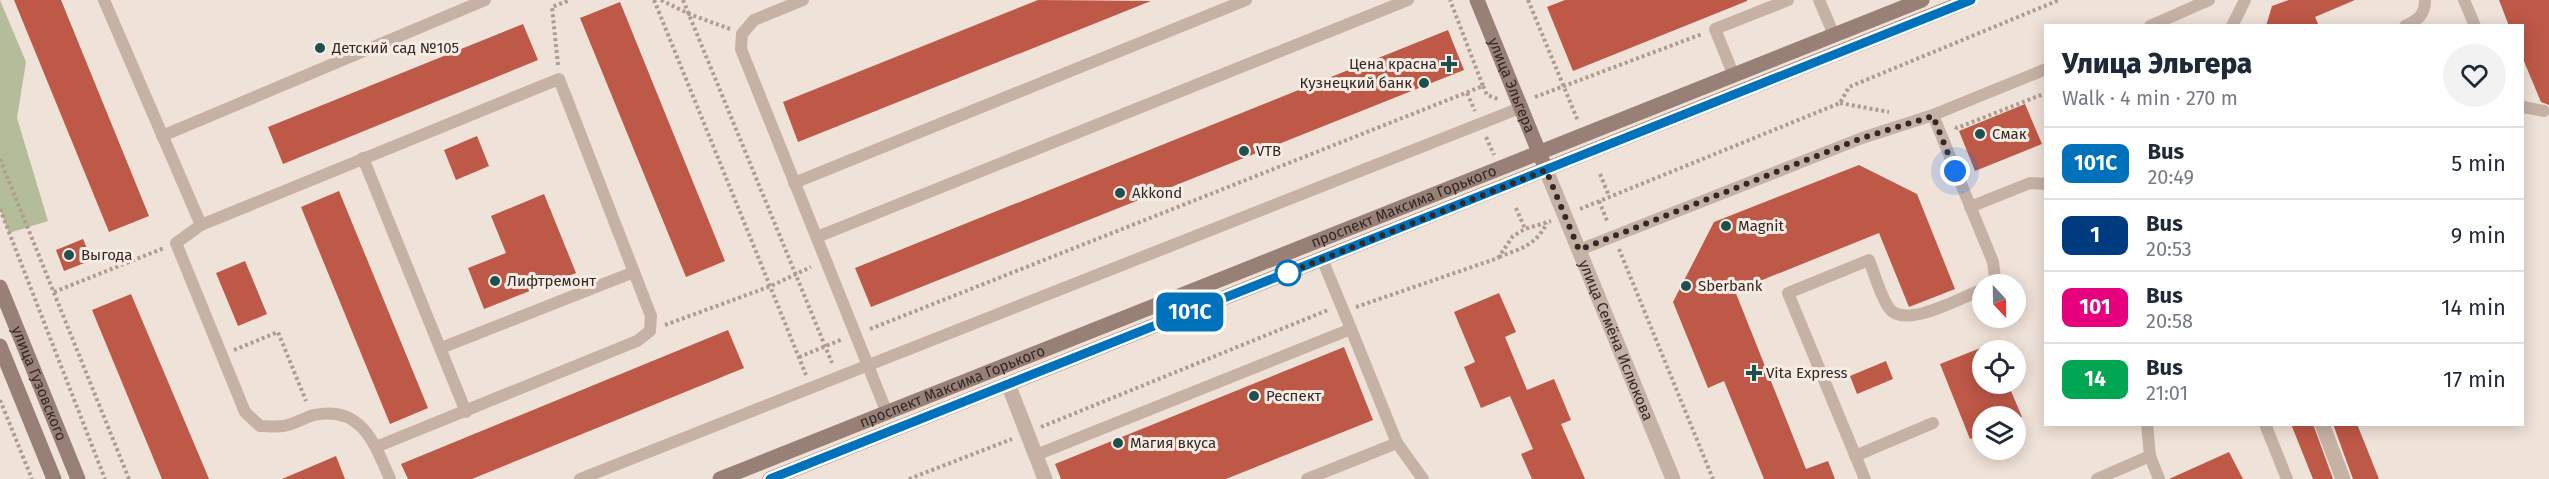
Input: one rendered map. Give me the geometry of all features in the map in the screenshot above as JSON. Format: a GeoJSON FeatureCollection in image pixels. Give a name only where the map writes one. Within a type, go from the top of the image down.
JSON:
{"type":"FeatureCollection","features":[{"type":"Feature","properties":{"kind":"main road","name":"улица Эльгера"},"geometry":{"type":"LineString","coordinates":[[1477,0],[1524,103],[1546,170]]}},
{"type":"Feature","properties":{"kind":"main road","name":"проспект Максима Горького"},"geometry":{"type":"LineString","coordinates":[[720,479],[1922,0]]}},
{"type":"Feature","properties":{"kind":"main road","name":"проспект Максима Горького"},"geometry":{"type":"LineString","coordinates":[[770,479],[1971,0]]}},
{"type":"Feature","properties":{"kind":"main road","name":"улица Гузовского"},"geometry":{"type":"LineString","coordinates":[[0,287],[75,472]]}},
{"type":"Feature","properties":{"kind":"main road","name":"улица Гузовского"},"geometry":{"type":"LineString","coordinates":[[0,346],[49,478]]}},
{"type":"Feature","properties":{"kind":"main road"},"geometry":{"type":"LineString","coordinates":[[1000,368],[1008,384]]}},
{"type":"Feature","properties":{"kind":"main road"},"geometry":{"type":"LineString","coordinates":[[887,413],[894,430]]}},
{"type":"Feature","properties":{"kind":"main road"},"geometry":{"type":"LineString","coordinates":[[49,478],[75,472]]}},
{"type":"Feature","properties":{"kind":"street","name":"улица Семёна Ислюкова"},"geometry":{"type":"LineString","coordinates":[[1546,170],[1673,479]]}},
{"type":"Feature","properties":{"kind":"street"},"geometry":{"type":"LineString","coordinates":[[1008,384],[1045,479]]}},
{"type":"Feature","properties":{"kind":"street"},"geometry":{"type":"LineString","coordinates":[[2323,426],[2343,479]]}},
{"type":"Feature","properties":{"kind":"lane"},"geometry":{"type":"LineString","coordinates":[[104,0],[201,225]]}},
{"type":"Feature","properties":{"kind":"lane"},"geometry":{"type":"LineString","coordinates":[[162,136],[485,0]]}},
{"type":"Feature","properties":{"kind":"lane"},"geometry":{"type":"LineString","coordinates":[[803,0],[754,20],[742,34],[741,49],[887,413]]}},
{"type":"Feature","properties":{"kind":"lane"},"geometry":{"type":"LineString","coordinates":[[794,183],[1246,0]]}},
{"type":"Feature","properties":{"kind":"lane"},"geometry":{"type":"LineString","coordinates":[[817,237],[1408,0]]}},
{"type":"Feature","properties":{"kind":"lane"},"geometry":{"type":"LineString","coordinates":[[1734,76],[1715,29],[1788,0]]}},
{"type":"Feature","properties":{"kind":"lane"},"geometry":{"type":"LineString","coordinates":[[1819,0],[1834,35]]}},
{"type":"Feature","properties":{"kind":"lane"},"geometry":{"type":"LineString","coordinates":[[2158,24],[2209,0]]}},
{"type":"Feature","properties":{"kind":"lane"},"geometry":{"type":"LineString","coordinates":[[2233,24],[2245,0]]}},
{"type":"Feature","properties":{"kind":"lane"},"geometry":{"type":"LineString","coordinates":[[2409,24],[2416,21],[2424,12],[2425,0]]}},
{"type":"Feature","properties":{"kind":"lane"},"geometry":{"type":"LineString","coordinates":[[2464,0],[2474,24]]}},
{"type":"Feature","properties":{"kind":"lane"},"geometry":{"type":"LineString","coordinates":[[1579,250],[1862,138],[1933,116],[2044,70]]}},
{"type":"Feature","properties":{"kind":"lane"},"geometry":{"type":"LineString","coordinates":[[376,447],[637,341],[650,331],[651,316],[559,79],[201,225],[176,243],[245,412],[260,426],[284,426],[312,416],[335,412],[357,421],[376,447],[390,479]]}},
{"type":"Feature","properties":{"kind":"lane"},"geometry":{"type":"LineString","coordinates":[[580,479],[838,379],[1524,103]]}},
{"type":"Feature","properties":{"kind":"lane"},"geometry":{"type":"LineString","coordinates":[[2524,107],[2544,111]]}},
{"type":"Feature","properties":{"kind":"lane"},"geometry":{"type":"LineString","coordinates":[[1933,116],[1993,262],[1994,274]]}},
{"type":"Feature","properties":{"kind":"lane"},"geometry":{"type":"LineString","coordinates":[[363,158],[466,412]]}},
{"type":"Feature","properties":{"kind":"lane"},"geometry":{"type":"LineString","coordinates":[[1970,207],[2030,183],[2044,184]]}},
{"type":"Feature","properties":{"kind":"lane"},"geometry":{"type":"LineString","coordinates":[[1322,259],[1397,443],[1423,479]]}},
{"type":"Feature","properties":{"kind":"lane"},"geometry":{"type":"LineString","coordinates":[[1865,479],[1788,293],[1869,260],[1889,308],[1898,316],[1912,317],[1972,293]]}},
{"type":"Feature","properties":{"kind":"lane"},"geometry":{"type":"LineString","coordinates":[[441,348],[634,272]]}},
{"type":"Feature","properties":{"kind":"lane"},"geometry":{"type":"LineString","coordinates":[[1036,455],[1351,328]]}},
{"type":"Feature","properties":{"kind":"lane"},"geometry":{"type":"LineString","coordinates":[[1855,456],[1933,423]]}},
{"type":"Feature","properties":{"kind":"lane"},"geometry":{"type":"LineString","coordinates":[[2151,426],[2150,456],[2159,479]]}},
{"type":"Feature","properties":{"kind":"lane"},"geometry":{"type":"LineString","coordinates":[[2266,426],[2287,479]]}},
{"type":"Feature","properties":{"kind":"lane"},"geometry":{"type":"LineString","coordinates":[[1307,479],[1397,443]]}},
{"type":"Feature","properties":{"kind":"lane"},"geometry":{"type":"LineString","coordinates":[[2097,479],[2112,476],[2150,456]]}},
{"type":"Feature","properties":{"kind":"path"},"geometry":{"type":"LineString","coordinates":[[559,79],[552,7],[570,0]]}},
{"type":"Feature","properties":{"kind":"path"},"geometry":{"type":"LineString","coordinates":[[654,0],[799,357],[1483,86]]}},
{"type":"Feature","properties":{"kind":"path"},"geometry":{"type":"LineString","coordinates":[[661,0],[689,14],[742,34]]}},
{"type":"Feature","properties":{"kind":"path"},"geometry":{"type":"LineString","coordinates":[[683,0],[838,379]]}},
{"type":"Feature","properties":{"kind":"path"},"geometry":{"type":"LineString","coordinates":[[1450,0],[1487,95],[1502,100]]}},
{"type":"Feature","properties":{"kind":"path"},"geometry":{"type":"LineString","coordinates":[[1528,0],[1581,128]]}},
{"type":"Feature","properties":{"kind":"path"},"geometry":{"type":"LineString","coordinates":[[1840,103],[1849,87],[2059,0]]}},
{"type":"Feature","properties":{"kind":"path"},"geometry":{"type":"LineString","coordinates":[[1524,103],[1563,85],[1715,29]]}},
{"type":"Feature","properties":{"kind":"path"},"geometry":{"type":"LineString","coordinates":[[1467,93],[1478,117]]}},
{"type":"Feature","properties":{"kind":"path"},"geometry":{"type":"LineString","coordinates":[[1575,211],[1840,103],[1896,113]]}},
{"type":"Feature","properties":{"kind":"path"},"geometry":{"type":"LineString","coordinates":[[1483,129],[1496,161]]}},
{"type":"Feature","properties":{"kind":"path"},"geometry":{"type":"LineString","coordinates":[[0,159],[129,479]]}},
{"type":"Feature","properties":{"kind":"path"},"geometry":{"type":"LineString","coordinates":[[1600,174],[1609,196]]}},
{"type":"Feature","properties":{"kind":"path"},"geometry":{"type":"LineString","coordinates":[[1599,201],[1713,479]]}},
{"type":"Feature","properties":{"kind":"path"},"geometry":{"type":"LineString","coordinates":[[1516,208],[1526,229]]}},
{"type":"Feature","properties":{"kind":"path"},"geometry":{"type":"LineString","coordinates":[[0,209],[105,479]]}},
{"type":"Feature","properties":{"kind":"path"},"geometry":{"type":"LineString","coordinates":[[1498,258],[1513,236],[1526,229],[1555,220]]}},
{"type":"Feature","properties":{"kind":"path"},"geometry":{"type":"LineString","coordinates":[[1353,309],[1532,244],[1539,238],[1547,223]]}},
{"type":"Feature","properties":{"kind":"path"},"geometry":{"type":"LineString","coordinates":[[54,292],[176,243]]}},
{"type":"Feature","properties":{"kind":"path"},"geometry":{"type":"LineString","coordinates":[[650,331],[771,286],[825,260]]}},
{"type":"Feature","properties":{"kind":"path"},"geometry":{"type":"LineString","coordinates":[[1035,429],[1333,309]]}},
{"type":"Feature","properties":{"kind":"path"},"geometry":{"type":"LineString","coordinates":[[221,354],[278,332],[312,416]]}},
{"type":"Feature","properties":{"kind":"path"},"geometry":{"type":"LineString","coordinates":[[43,342],[51,338]]}},
{"type":"Feature","properties":{"kind":"path"},"geometry":{"type":"LineString","coordinates":[[0,400],[32,479]]}},
{"type":"Feature","properties":{"kind":"path"},"geometry":{"type":"LineString","coordinates":[[909,479],[1019,437]]}},
{"type":"Feature","properties":{"kind":"green space"},"geometry":{"type":"Polygon","coordinates":[[[0,0],[26,62],[17,118],[48,221],[9,233],[0,210],[0,0]]]}},
{"type":"Feature","properties":{"kind":"building"},"geometry":{"type":"Polygon","coordinates":[[[14,0],[61,0],[149,216],[109,232],[14,0]]]}},
{"type":"Feature","properties":{"kind":"building"},"geometry":{"type":"Polygon","coordinates":[[[1038,0],[1151,1],[798,142],[783,102],[1038,0]]]}},
{"type":"Feature","properties":{"kind":"building"},"geometry":{"type":"Polygon","coordinates":[[[1565,0],[1747,1],[1573,71],[1547,7],[1565,0]]]}},
{"type":"Feature","properties":{"kind":"building"},"geometry":{"type":"Polygon","coordinates":[[[2289,0],[2355,0],[2315,17],[2318,24],[2267,24],[2272,6],[2289,0]]]}},
{"type":"Feature","properties":{"kind":"building"},"geometry":{"type":"Polygon","coordinates":[[[2499,0],[2549,0],[2549,105],[2541,102],[2524,61],[2524,24],[2508,24],[2499,0]]]}},
{"type":"Feature","properties":{"kind":"building"},"geometry":{"type":"Polygon","coordinates":[[[620,2],[725,261],[686,277],[580,18],[620,2]]]}},
{"type":"Feature","properties":{"kind":"building"},"geometry":{"type":"Polygon","coordinates":[[[523,24],[538,60],[283,164],[268,127],[523,24]]]}},
{"type":"Feature","properties":{"kind":"building"},"geometry":{"type":"Polygon","coordinates":[[[1448,30],[1464,70],[871,307],[855,268],[1448,30]]]}},
{"type":"Feature","properties":{"kind":"building"},"geometry":{"type":"Polygon","coordinates":[[[2025,104],[2042,144],[1975,171],[1959,131],[2025,104]]]}},
{"type":"Feature","properties":{"kind":"building"},"geometry":{"type":"Polygon","coordinates":[[[477,136],[489,166],[456,180],[444,150],[477,136]]]}},
{"type":"Feature","properties":{"kind":"building"},"geometry":{"type":"Polygon","coordinates":[[[1859,165],[1917,194],[1955,289],[1909,307],[1879,233],[1735,291],[1806,469],[1828,461],[1835,479],[1764,479],[1724,381],[1708,388],[1673,302],[1714,222],[1859,165]]]}},
{"type":"Feature","properties":{"kind":"building"},"geometry":{"type":"Polygon","coordinates":[[[339,191],[428,408],[390,424],[301,207],[339,191]]]}},
{"type":"Feature","properties":{"kind":"building"},"geometry":{"type":"Polygon","coordinates":[[[544,194],[576,273],[484,309],[468,268],[506,253],[491,216],[544,194]]]}},
{"type":"Feature","properties":{"kind":"building"},"geometry":{"type":"Polygon","coordinates":[[[83,239],[92,260],[64,271],[56,250],[83,239]]]}},
{"type":"Feature","properties":{"kind":"building"},"geometry":{"type":"Polygon","coordinates":[[[245,261],[267,314],[238,326],[216,273],[245,261]]]}},
{"type":"Feature","properties":{"kind":"building"},"geometry":{"type":"Polygon","coordinates":[[[1499,293],[1516,332],[1505,337],[1527,390],[1554,379],[1571,420],[1561,424],[1585,479],[1532,479],[1521,454],[1533,449],[1510,396],[1481,408],[1464,367],[1475,362],[1454,312],[1499,293]]]}},
{"type":"Feature","properties":{"kind":"building"},"geometry":{"type":"Polygon","coordinates":[[[131,294],[209,479],[162,479],[92,310],[131,294]]]}},
{"type":"Feature","properties":{"kind":"building"},"geometry":{"type":"Polygon","coordinates":[[[728,330],[744,368],[472,479],[408,479],[401,464],[728,330]]]}},
{"type":"Feature","properties":{"kind":"building"},"geometry":{"type":"Polygon","coordinates":[[[1344,347],[1373,420],[1226,479],[1061,479],[1055,464],[1344,347]]]}},
{"type":"Feature","properties":{"kind":"building"},"geometry":{"type":"Polygon","coordinates":[[[1972,351],[1972,394],[2012,394],[2017,406],[1972,406],[1972,438],[1970,439],[1940,364],[1972,351]]]}},
{"type":"Feature","properties":{"kind":"building"},"geometry":{"type":"Polygon","coordinates":[[[1886,361],[1893,379],[1857,394],[1850,376],[1886,361]]]}},
{"type":"Feature","properties":{"kind":"building"},"geometry":{"type":"Polygon","coordinates":[[[2292,426],[2314,426],[2333,479],[2313,479],[2292,426]]]}},
{"type":"Feature","properties":{"kind":"building"},"geometry":{"type":"Polygon","coordinates":[[[2334,426],[2358,426],[2379,479],[2353,479],[2334,426]]]}},
{"type":"Feature","properties":{"kind":"building"},"geometry":{"type":"Polygon","coordinates":[[[2229,452],[2243,479],[2169,479],[2229,452]]]}},
{"type":"Feature","properties":{"kind":"building"},"geometry":{"type":"Polygon","coordinates":[[[336,456],[345,479],[282,479],[336,456]]]}},
{"type":"Feature","properties":{"kind":"bus line","name":"101С"},"geometry":{"type":"LineString","coordinates":[[770,479],[1971,0]]}},
{"type":"Feature","properties":{"kind":"place","name":"Детский сад №105"},"geometry":{"type":"Point","coordinates":[320,48]}},
{"type":"Feature","properties":{"kind":"place","name":"Цена красна"},"geometry":{"type":"Point","coordinates":[1449,64]}},
{"type":"Feature","properties":{"kind":"place","name":"Кузнецкий банк"},"geometry":{"type":"Point","coordinates":[1424,83]}},
{"type":"Feature","properties":{"kind":"place","name":"Смак"},"geometry":{"type":"Point","coordinates":[1980,134]}},
{"type":"Feature","properties":{"kind":"place","name":"VTB"},"geometry":{"type":"Point","coordinates":[1244,151]}},
{"type":"Feature","properties":{"kind":"place","name":"Akkond"},"geometry":{"type":"Point","coordinates":[1120,193]}},
{"type":"Feature","properties":{"kind":"place","name":"Magnit"},"geometry":{"type":"Point","coordinates":[1726,226]}},
{"type":"Feature","properties":{"kind":"place","name":"Выгода"},"geometry":{"type":"Point","coordinates":[69,255]}},
{"type":"Feature","properties":{"kind":"place","name":"Лифтремонт"},"geometry":{"type":"Point","coordinates":[495,281]}},
{"type":"Feature","properties":{"kind":"place","name":"Sberbank"},"geometry":{"type":"Point","coordinates":[1686,286]}},
{"type":"Feature","properties":{"kind":"place","name":"Vita Express"},"geometry":{"type":"Point","coordinates":[1754,373]}},
{"type":"Feature","properties":{"kind":"place","name":"Респект"},"geometry":{"type":"Point","coordinates":[1254,396]}},
{"type":"Feature","properties":{"kind":"place","name":"Магия вкуса"},"geometry":{"type":"Point","coordinates":[1118,443]}},
{"type":"Feature","properties":{"kind":"route"},"geometry":{"type":"LineString","coordinates":[[1288,273],[1280,276],[1546,170],[1579,250],[1862,138],[1933,116],[1955,171]]}}]}
